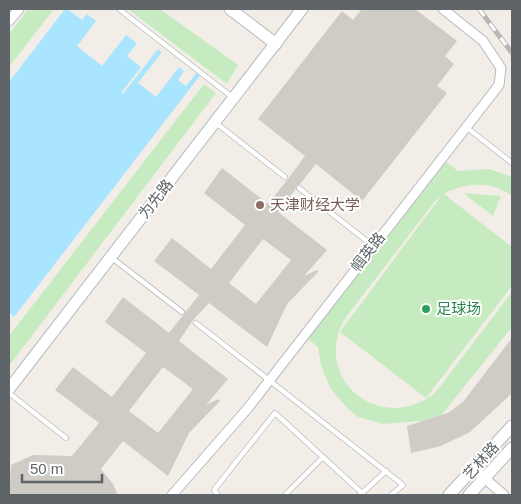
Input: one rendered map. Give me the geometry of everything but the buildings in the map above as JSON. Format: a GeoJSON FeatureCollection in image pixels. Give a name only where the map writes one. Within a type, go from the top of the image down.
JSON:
{"type":"FeatureCollection","features":[{"type":"Feature","properties":{"kind":"street"},"geometry":{"type":"LineString","coordinates":[[230,9],[276,44]]}},
{"type":"Feature","properties":{"kind":"street","name":"为先路"},"geometry":{"type":"LineString","coordinates":[[9,389],[216,123],[302,9]]}},
{"type":"Feature","properties":{"kind":"street","name":"帼英路"},"geometry":{"type":"LineString","coordinates":[[178,493],[270,380],[372,245],[499,85],[501,68],[483,41],[443,9]]}},
{"type":"Feature","properties":{"kind":"street","name":"艺林路"},"geometry":{"type":"LineString","coordinates":[[449,495],[512,426]]}},
{"type":"Feature","properties":{"kind":"street","name":"艺林路"},"geometry":{"type":"LineString","coordinates":[[469,495],[485,480],[512,448]]}},
{"type":"Feature","properties":{"kind":"street"},"geometry":{"type":"LineString","coordinates":[[474,469],[504,495]]}},
{"type":"Feature","properties":{"kind":"lane"},"geometry":{"type":"LineString","coordinates":[[119,9],[234,99]]}},
{"type":"Feature","properties":{"kind":"lane"},"geometry":{"type":"LineString","coordinates":[[216,123],[285,177]]}},
{"type":"Feature","properties":{"kind":"lane"},"geometry":{"type":"LineString","coordinates":[[466,127],[512,163]]}},
{"type":"Feature","properties":{"kind":"lane"},"geometry":{"type":"LineString","coordinates":[[299,188],[372,245]]}},
{"type":"Feature","properties":{"kind":"lane"},"geometry":{"type":"LineString","coordinates":[[111,257],[182,312]]}},
{"type":"Feature","properties":{"kind":"lane"},"geometry":{"type":"LineString","coordinates":[[196,323],[403,484],[391,495]]}},
{"type":"Feature","properties":{"kind":"lane"},"geometry":{"type":"LineString","coordinates":[[9,394],[66,438]]}},
{"type":"Feature","properties":{"kind":"lane"},"geometry":{"type":"LineString","coordinates":[[218,495],[214,490],[275,413],[361,494],[386,472]]}},
{"type":"Feature","properties":{"kind":"lane"},"geometry":{"type":"LineString","coordinates":[[285,495],[323,457]]}},
{"type":"Feature","properties":{"kind":"green space"},"geometry":{"type":"Polygon","coordinates":[[[28,9],[54,9],[9,67],[9,34],[28,9]]]}},
{"type":"Feature","properties":{"kind":"green space"},"geometry":{"type":"Polygon","coordinates":[[[128,9],[160,9],[238,65],[227,84],[128,9]]]}},
{"type":"Feature","properties":{"kind":"green space"},"geometry":{"type":"Polygon","coordinates":[[[204,84],[216,93],[9,366],[9,336],[204,84]]]}},
{"type":"Feature","properties":{"kind":"green space","name":"足球场"},"geometry":{"type":"Polygon","coordinates":[[[446,162],[458,171],[489,169],[512,177],[512,196],[496,188],[479,185],[461,187],[444,194],[512,247],[512,286],[426,398],[435,393],[512,292],[512,327],[431,428],[420,421],[383,424],[358,417],[348,409],[331,389],[321,366],[318,347],[308,339],[446,162]],[[441,196],[435,201],[344,320],[340,332],[441,196]],[[340,332],[337,342],[337,363],[344,381],[357,395],[374,404],[394,408],[414,404],[426,398],[340,332]]]}},
{"type":"Feature","properties":{"kind":"green space"},"geometry":{"type":"Polygon","coordinates":[[[463,193],[501,196],[493,216],[463,193]]]}},
{"type":"Feature","properties":{"kind":"water"},"geometry":{"type":"Polygon","coordinates":[[[65,9],[71,9],[70,11],[82,20],[87,14],[96,21],[77,46],[102,66],[126,35],[137,43],[127,56],[141,67],[122,92],[122,95],[158,49],[162,52],[138,83],[156,97],[179,67],[184,71],[178,80],[186,86],[198,71],[202,73],[14,317],[9,312],[9,82],[65,9]]]}},
{"type":"Feature","properties":{"kind":"railway"},"geometry":{"type":"LineString","coordinates":[[479,9],[512,53]]}},
{"type":"Feature","properties":{"kind":"place","name":"天津财经大学"},"geometry":{"type":"Point","coordinates":[260,205]}},
{"type":"Feature","properties":{"kind":"place","name":"足球场"},"geometry":{"type":"Point","coordinates":[426,309]}}]}
